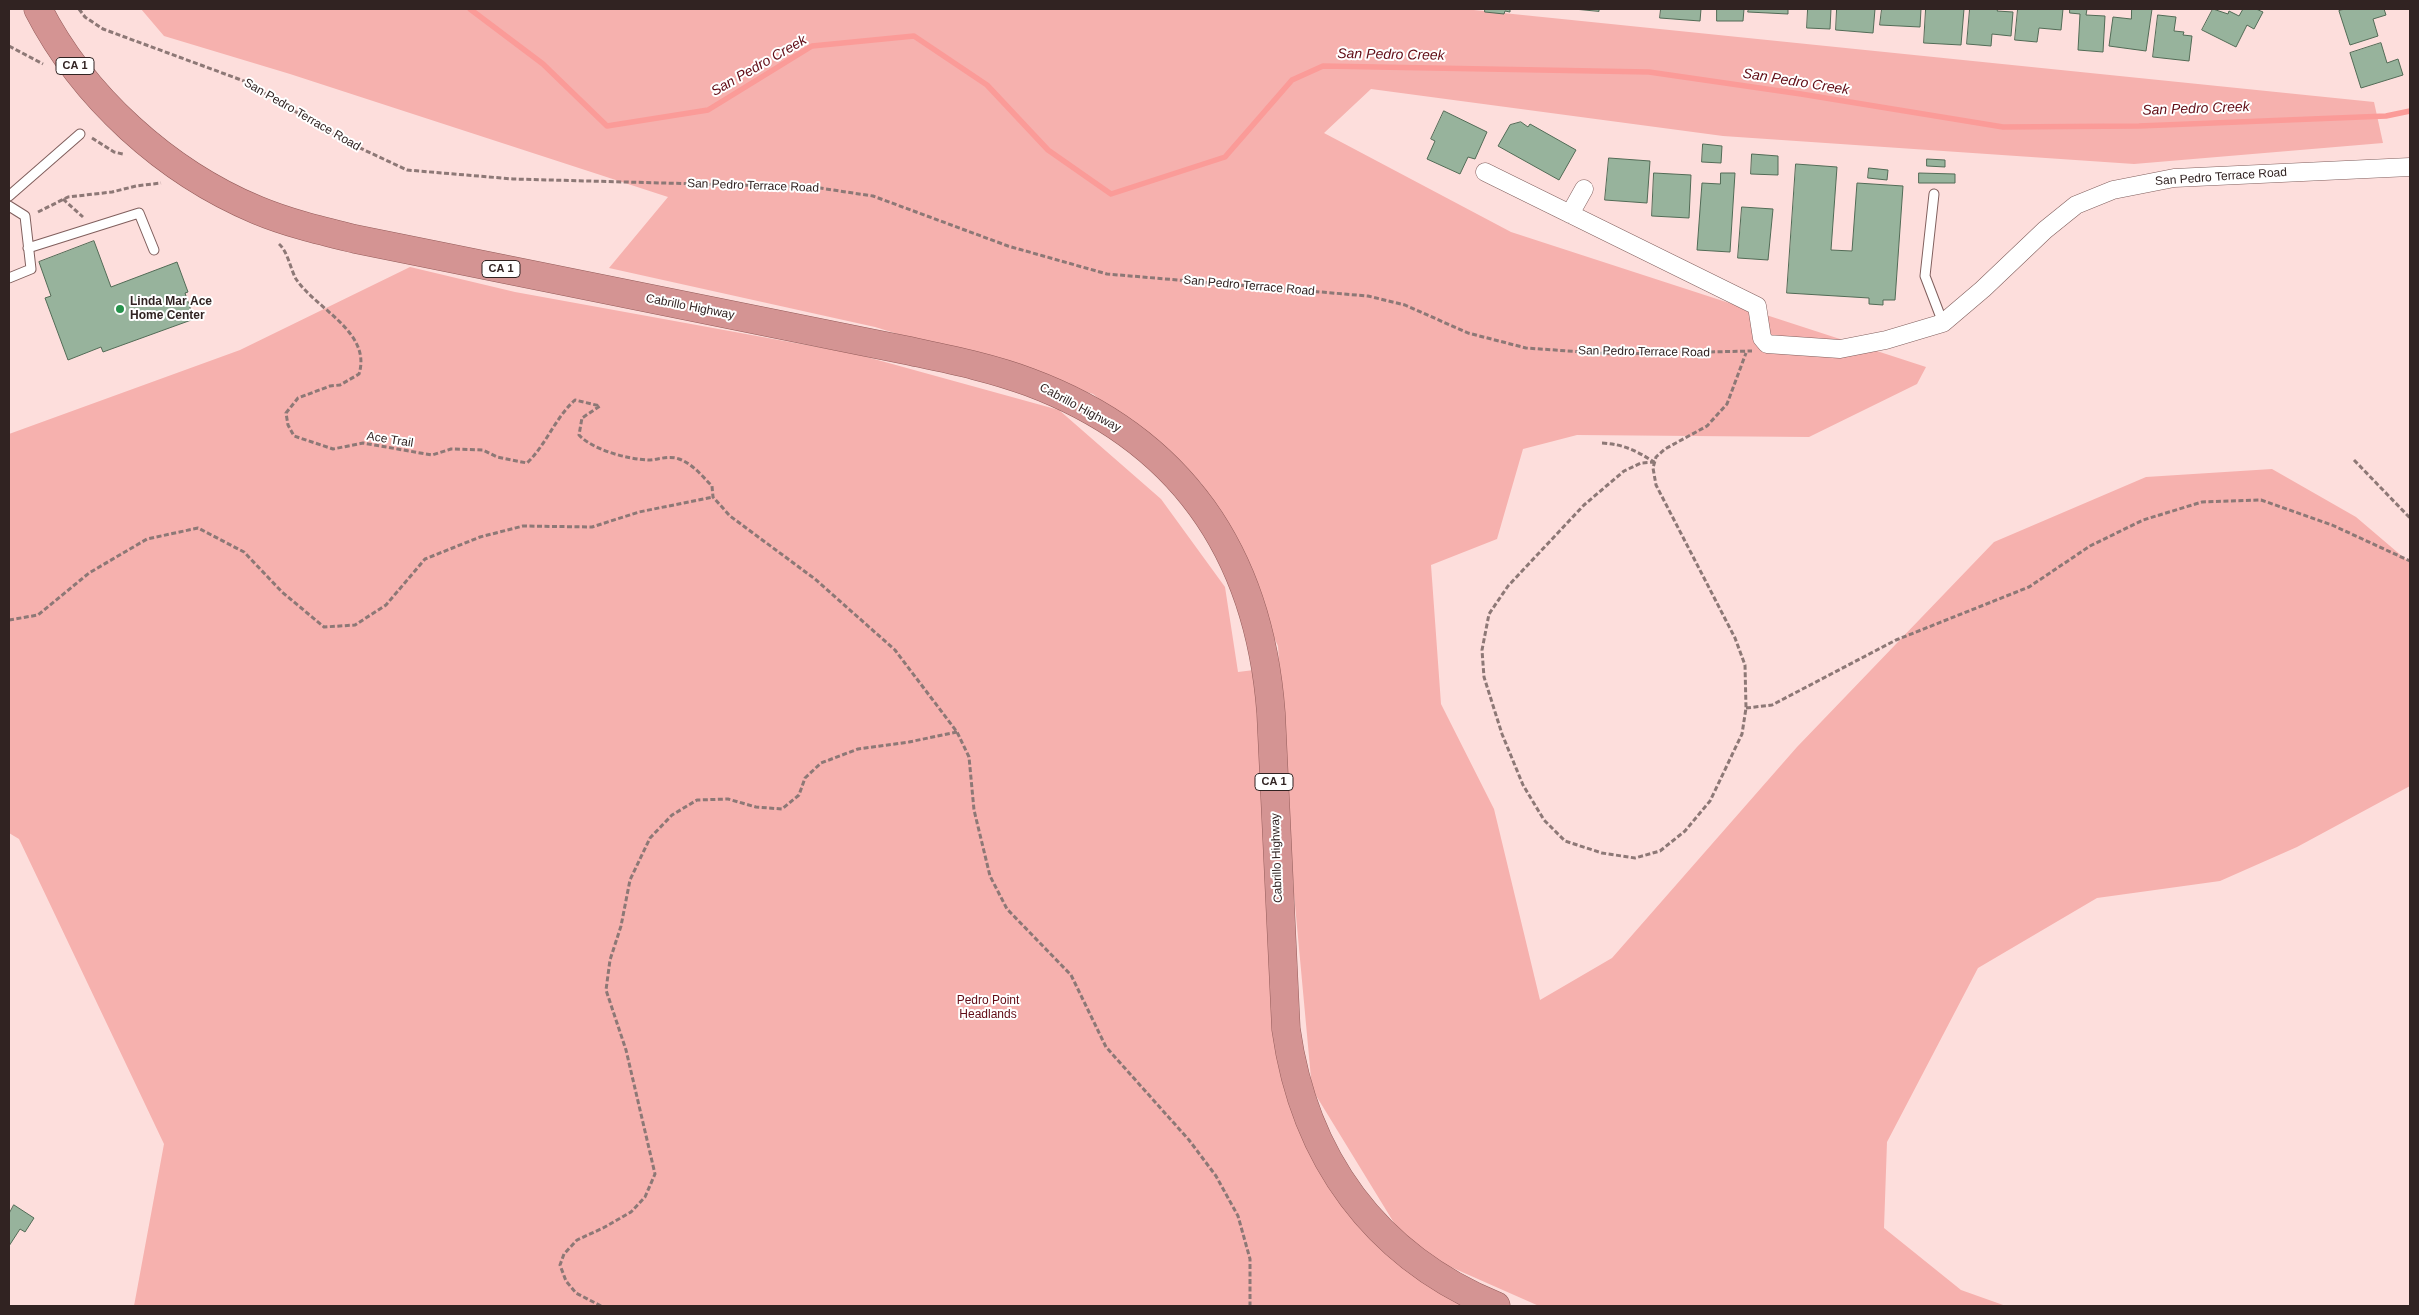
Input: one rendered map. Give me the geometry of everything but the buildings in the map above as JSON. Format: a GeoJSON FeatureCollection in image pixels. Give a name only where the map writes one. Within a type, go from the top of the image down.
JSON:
{"type":"FeatureCollection","features":[{"type":"Feature","properties":{"kind":"highway","name":"Cabrillo Highway"},"geometry":{"type":"LineString","coordinates":[[38,9],[59,43],[86,80],[127,124],[183,169],[214,189],[256,210],[298,224],[372,242],[888,347],[991,370],[1032,383],[1064,398],[1117,427],[1155,455],[1196,499],[1226,544],[1246,589],[1261,641],[1268,678],[1271,713],[1286,1029],[1293,1070],[1310,1123],[1325,1155],[1349,1194],[1392,1243],[1447,1283],[1496,1306]]}},
{"type":"Feature","properties":{"kind":"street","name":"San Pedro Terrace Road"},"geometry":{"type":"LineString","coordinates":[[1781,345],[1840,349],[1886,340],[1943,323],[2068,211],[2076,205],[2114,190],[2174,178],[2410,167]]}},
{"type":"Feature","properties":{"kind":"street"},"geometry":{"type":"LineString","coordinates":[[1484,172],[1757,306],[1762,338],[1767,344],[1781,345]]}},
{"type":"Feature","properties":{"kind":"street"},"geometry":{"type":"LineString","coordinates":[[1570,214],[1584,189]]}},
{"type":"Feature","properties":{"kind":"lane"},"geometry":{"type":"LineString","coordinates":[[9,196],[80,134]]}},
{"type":"Feature","properties":{"kind":"lane"},"geometry":{"type":"LineString","coordinates":[[1934,194],[1925,276],[1943,323]]}},
{"type":"Feature","properties":{"kind":"lane"},"geometry":{"type":"LineString","coordinates":[[9,206],[25,216],[31,269],[9,278]]}},
{"type":"Feature","properties":{"kind":"lane"},"geometry":{"type":"LineString","coordinates":[[28,248],[139,213],[154,250]]}},
{"type":"Feature","properties":{"kind":"path","name":"San Pedro Terrace Road"},"geometry":{"type":"LineString","coordinates":[[79,9],[85,17],[103,29],[244,81],[345,141],[407,170],[513,179],[813,187],[873,196],[1008,246],[1108,274],[1368,296],[1405,305],[1468,333],[1526,348],[1612,354],[1746,352],[1781,345]]}},
{"type":"Feature","properties":{"kind":"path"},"geometry":{"type":"LineString","coordinates":[[80,134],[98,140],[114,152],[125,155]]}},
{"type":"Feature","properties":{"kind":"path"},"geometry":{"type":"LineString","coordinates":[[25,216],[72,196],[112,192],[140,185],[164,183],[158,178]]}},
{"type":"Feature","properties":{"kind":"path"},"geometry":{"type":"LineString","coordinates":[[63,199],[83,216],[88,229]]}},
{"type":"Feature","properties":{"kind":"path","name":"Ace Trail"},"geometry":{"type":"LineString","coordinates":[[276,241],[282,246],[297,279],[345,327],[357,345],[363,362],[359,374],[340,385],[330,386],[298,398],[286,413],[288,425],[294,436],[332,449],[363,443],[432,455],[451,449],[483,450],[497,457],[527,463],[534,456],[564,410],[575,400],[600,406],[582,418],[579,435],[586,442],[629,457],[649,460],[662,457],[678,458],[694,467],[712,486],[713,497],[730,516],[815,580],[895,650],[957,732],[969,757],[974,810],[990,876],[1007,909],[1071,975],[1106,1047],[1189,1140],[1216,1176],[1238,1216],[1250,1259],[1250,1306]]}},
{"type":"Feature","properties":{"kind":"path"},"geometry":{"type":"LineString","coordinates":[[1654,462],[1641,463],[1624,471],[1584,505],[1508,586],[1490,614],[1482,650],[1484,677],[1502,734],[1523,785],[1544,820],[1565,841],[1602,854],[1635,858],[1660,851],[1685,831],[1710,801],[1742,734],[1746,708],[1745,666],[1735,638],[1656,485],[1653,468],[1656,457],[1665,449],[1707,426],[1727,404],[1746,352]]}},
{"type":"Feature","properties":{"kind":"path"},"geometry":{"type":"LineString","coordinates":[[1602,443],[1618,444],[1634,449],[1654,462]]}},
{"type":"Feature","properties":{"kind":"path"},"geometry":{"type":"LineString","coordinates":[[2354,460],[2410,518]]}},
{"type":"Feature","properties":{"kind":"path"},"geometry":{"type":"LineString","coordinates":[[9,620],[38,615],[89,573],[148,539],[198,528],[244,552],[282,592],[324,627],[355,624],[386,605],[425,559],[480,537],[522,526],[592,527],[639,512],[713,497]]}},
{"type":"Feature","properties":{"kind":"path"},"geometry":{"type":"LineString","coordinates":[[1746,708],[1772,705],[1896,640],[2029,586],[2090,546],[2143,520],[2202,502],[2261,500],[2332,525],[2410,561]]}},
{"type":"Feature","properties":{"kind":"path"},"geometry":{"type":"LineString","coordinates":[[602,1306],[576,1293],[566,1281],[560,1265],[564,1254],[577,1240],[631,1212],[645,1197],[655,1174],[626,1050],[613,1017],[606,990],[610,960],[621,926],[630,880],[650,838],[672,815],[697,800],[728,799],[756,807],[782,809],[799,795],[805,778],[822,763],[858,749],[910,742],[957,732]]}},
{"type":"Feature","properties":{"kind":"green space"},"geometry":{"type":"Polygon","coordinates":[[[141,9],[1464,9],[2374,102],[2383,143],[2134,164],[1723,136],[1371,89],[1324,133],[1511,232],[1926,367],[1917,384],[1809,437],[1577,435],[1523,449],[1497,539],[1431,565],[1441,704],[1494,809],[1540,1000],[1612,958],[1797,747],[1994,542],[2146,477],[2272,469],[2356,517],[2410,563],[2410,786],[2297,847],[2220,881],[2097,898],[1978,968],[1887,1142],[1884,1228],[1961,1290],[2006,1306],[1539,1306],[1410,1249],[1312,1089],[1294,894],[1278,646],[1201,483],[1093,394],[875,327],[609,268],[668,197],[290,74],[164,36],[141,9]]]}},
{"type":"Feature","properties":{"kind":"green space","name":"Pedro Point Headlands"},"geometry":{"type":"Polygon","coordinates":[[[410,267],[515,292],[856,354],[1059,410],[1161,499],[1225,587],[1238,672],[1270,668],[1283,955],[1307,1084],[1364,1208],[1505,1306],[134,1306],[164,1144],[19,839],[9,833],[9,434],[240,350],[410,267]]]}},
{"type":"Feature","properties":{"kind":"waterway","name":"San Pedro Creek"},"geometry":{"type":"LineString","coordinates":[[470,9],[543,64],[607,126],[708,110],[812,46],[914,36],[987,85],[1048,150],[1111,194],[1225,157],[1292,80],[1323,66],[1649,72],[1801,94],[2003,127],[2139,126],[2386,116],[2410,111]]}},
{"type":"Feature","properties":{"kind":"place","name":"Linda Mar Ace Home Center"},"geometry":{"type":"Point","coordinates":[120,309]}}]}
